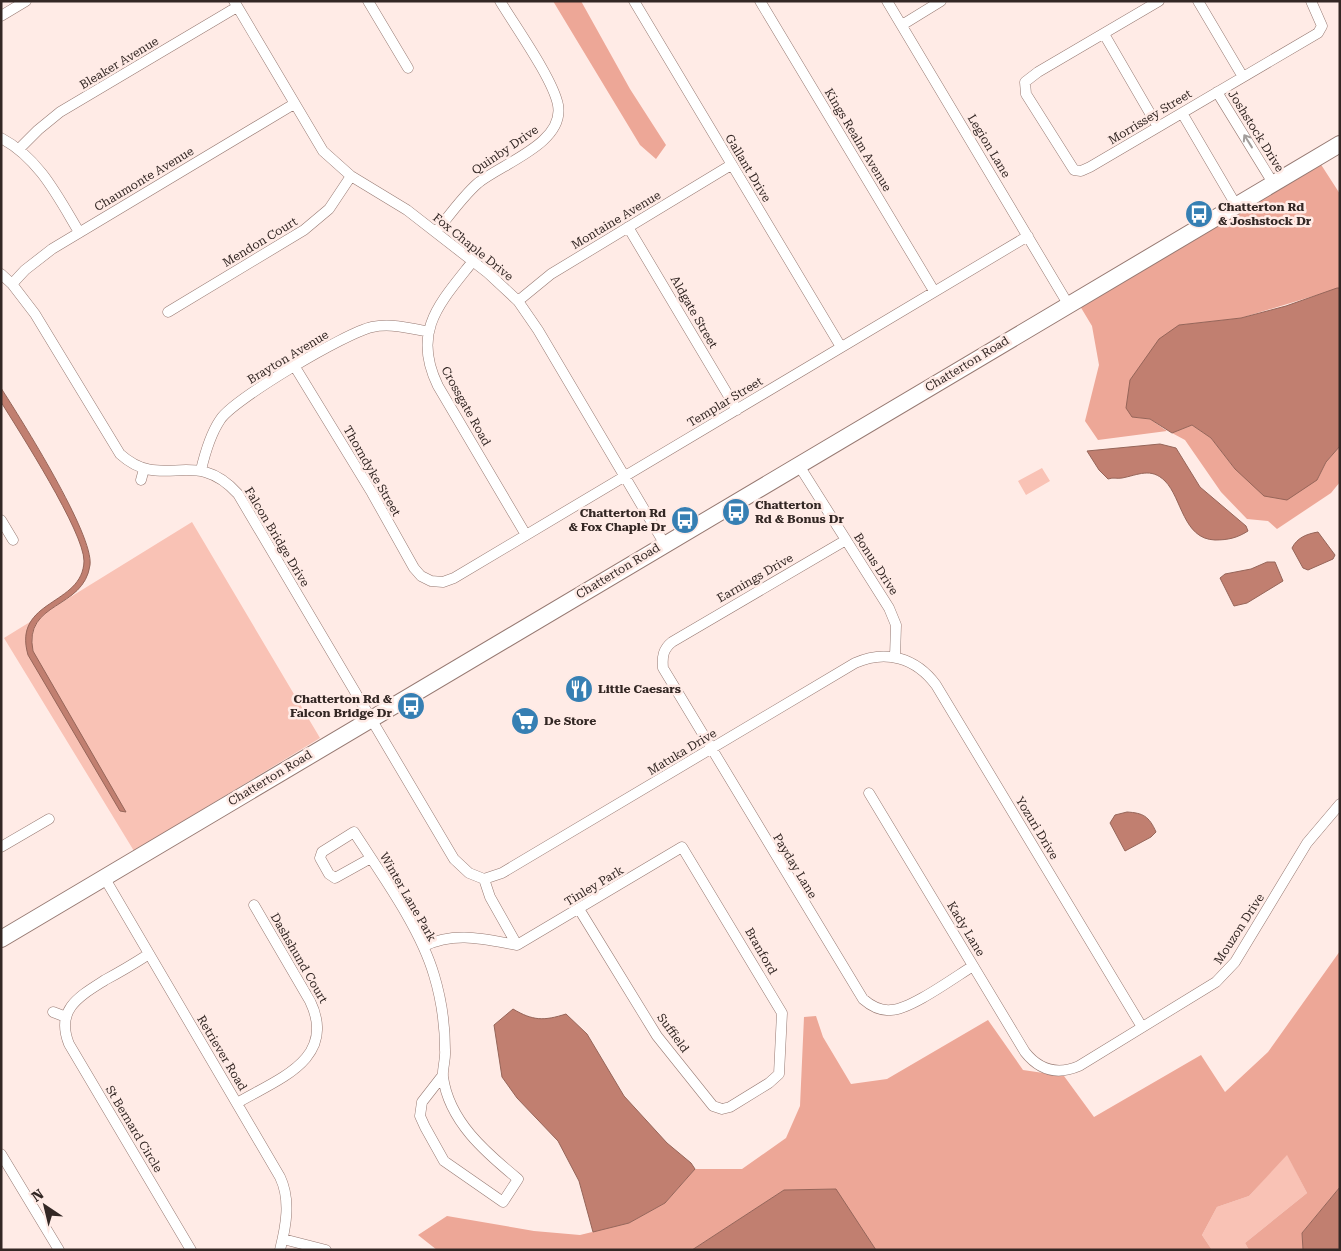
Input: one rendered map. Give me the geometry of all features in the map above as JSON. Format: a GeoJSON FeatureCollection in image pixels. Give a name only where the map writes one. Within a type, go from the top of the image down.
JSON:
{"type":"FeatureCollection","features":[{"type":"Feature","properties":{"kind":"main road","name":"Chatterton Road"},"geometry":{"type":"LineString","coordinates":[[1,938],[664,543],[1340,144]]}},
{"type":"Feature","properties":{"kind":"street"},"geometry":{"type":"LineString","coordinates":[[1,16],[26,1]]}},
{"type":"Feature","properties":{"kind":"street"},"geometry":{"type":"LineString","coordinates":[[368,1],[408,68]]}},
{"type":"Feature","properties":{"kind":"street","name":"Quinby Drive"},"geometry":{"type":"LineString","coordinates":[[436,232],[471,189],[498,169],[540,144],[557,123],[558,110],[553,91],[500,1]]}},
{"type":"Feature","properties":{"kind":"street","name":"Gallant Drive"},"geometry":{"type":"LineString","coordinates":[[634,1],[841,347]]}},
{"type":"Feature","properties":{"kind":"street","name":"Kings Realm Avenue"},"geometry":{"type":"LineString","coordinates":[[760,1],[934,291]]}},
{"type":"Feature","properties":{"kind":"street","name":"Legion Lane"},"geometry":{"type":"LineString","coordinates":[[887,1],[1068,304]]}},
{"type":"Feature","properties":{"kind":"street"},"geometry":{"type":"LineString","coordinates":[[902,25],[941,1]]}},
{"type":"Feature","properties":{"kind":"street"},"geometry":{"type":"LineString","coordinates":[[1158,127],[1104,34],[1159,1]]}},
{"type":"Feature","properties":{"kind":"street"},"geometry":{"type":"LineString","coordinates":[[1198,1],[1243,77]]}},
{"type":"Feature","properties":{"kind":"street","name":"Morrissey Street"},"geometry":{"type":"LineString","coordinates":[[1104,34],[1033,75],[1025,82],[1026,94],[1074,170],[1085,170],[1313,36],[1322,26],[1311,1]]}},
{"type":"Feature","properties":{"kind":"street","name":"Fox Chaple Drive"},"geometry":{"type":"LineString","coordinates":[[235,4],[323,151],[351,176],[407,210],[436,232],[473,261],[518,302],[538,330],[664,543]]}},
{"type":"Feature","properties":{"kind":"street","name":"Bleaker Avenue"},"geometry":{"type":"LineString","coordinates":[[20,149],[38,130],[60,112],[235,4]]}},
{"type":"Feature","properties":{"kind":"street","name":"Joshstock Drive"},"geometry":{"type":"LineString","coordinates":[[1217,92],[1273,183]]}},
{"type":"Feature","properties":{"kind":"street","name":"Chaumonte Avenue"},"geometry":{"type":"LineString","coordinates":[[12,284],[37,260],[79,232],[294,104]]}},
{"type":"Feature","properties":{"kind":"street"},"geometry":{"type":"LineString","coordinates":[[1182,113],[1236,205]]}},
{"type":"Feature","properties":{"kind":"street"},"geometry":{"type":"LineString","coordinates":[[1,138],[20,149],[45,177],[79,232]]}},
{"type":"Feature","properties":{"kind":"street","name":"Montaine Avenue"},"geometry":{"type":"LineString","coordinates":[[518,302],[551,274],[731,165]]}},
{"type":"Feature","properties":{"kind":"street","name":"Mendon Court"},"geometry":{"type":"LineString","coordinates":[[168,312],[304,230],[329,209],[351,176]]}},
{"type":"Feature","properties":{"kind":"street","name":"Aldgate Street"},"geometry":{"type":"LineString","coordinates":[[628,227],[737,410]]}},
{"type":"Feature","properties":{"kind":"street","name":"Templar Street"},"geometry":{"type":"LineString","coordinates":[[432,581],[443,582],[454,578],[1028,236]]}},
{"type":"Feature","properties":{"kind":"street","name":"Crossgate Road"},"geometry":{"type":"LineString","coordinates":[[473,261],[438,307],[429,332],[427,352],[432,374],[526,535]]}},
{"type":"Feature","properties":{"kind":"street","name":"Falcon Bridge Drive"},"geometry":{"type":"LineString","coordinates":[[1,274],[12,284],[35,314],[115,447],[127,460],[144,469],[162,472],[188,469],[201,470],[221,479],[238,494],[454,858],[469,873],[484,879]]}},
{"type":"Feature","properties":{"kind":"street","name":"Brayton Avenue"},"geometry":{"type":"LineString","coordinates":[[201,470],[206,449],[226,412],[244,398],[295,367],[344,338],[373,326],[385,325],[429,332]]}},
{"type":"Feature","properties":{"kind":"street","name":"Thorndyke Street"},"geometry":{"type":"LineString","coordinates":[[295,367],[372,493],[414,568],[421,576],[432,581]]}},
{"type":"Feature","properties":{"kind":"street","name":"Bonus Drive"},"geometry":{"type":"LineString","coordinates":[[798,464],[889,608],[896,625],[895,657]]}},
{"type":"Feature","properties":{"kind":"street"},"geometry":{"type":"LineString","coordinates":[[142,480],[144,469]]}},
{"type":"Feature","properties":{"kind":"street"},"geometry":{"type":"LineString","coordinates":[[1,520],[13,540]]}},
{"type":"Feature","properties":{"kind":"street","name":"Earnings Drive"},"geometry":{"type":"LineString","coordinates":[[678,638],[846,540]]}},
{"type":"Feature","properties":{"kind":"street","name":"Payday Lane"},"geometry":{"type":"LineString","coordinates":[[678,638],[667,646],[663,654],[663,668],[863,999],[871,1006],[881,1009],[900,1009],[973,966]]}},
{"type":"Feature","properties":{"kind":"street","name":"Matuka Drive"},"geometry":{"type":"LineString","coordinates":[[484,879],[502,873],[856,663],[876,656],[895,657]]}},
{"type":"Feature","properties":{"kind":"street","name":"Yozuri Drive"},"geometry":{"type":"LineString","coordinates":[[895,657],[918,667],[936,685],[1142,1028]]}},
{"type":"Feature","properties":{"kind":"street","name":"Kady Lane"},"geometry":{"type":"LineString","coordinates":[[869,793],[1026,1052],[1035,1064],[1048,1070]]}},
{"type":"Feature","properties":{"kind":"street","name":"Mouzon Drive"},"geometry":{"type":"LineString","coordinates":[[1048,1070],[1064,1071],[1072,1069],[1216,982],[1227,972],[1307,843],[1340,804]]}},
{"type":"Feature","properties":{"kind":"street"},"geometry":{"type":"LineString","coordinates":[[1,847],[49,819]]}},
{"type":"Feature","properties":{"kind":"street","name":"Winter Lane Park"},"geometry":{"type":"LineString","coordinates":[[371,858],[335,878],[329,874],[320,858],[322,852],[354,832],[371,858],[424,946],[434,976],[442,1017],[446,1049],[443,1075],[453,1105],[466,1130],[493,1159],[518,1179],[503,1202],[444,1161],[424,1127],[420,1116],[422,1102],[443,1075]]}},
{"type":"Feature","properties":{"kind":"street","name":"Tinley Park"},"geometry":{"type":"LineString","coordinates":[[517,945],[682,847]]}},
{"type":"Feature","properties":{"kind":"street","name":"Branford"},"geometry":{"type":"LineString","coordinates":[[682,847],[780,1009],[782,1019],[781,1069],[776,1078]]}},
{"type":"Feature","properties":{"kind":"street","name":"Retriever Road"},"geometry":{"type":"LineString","coordinates":[[104,877],[284,1186],[287,1206],[282,1244]]}},
{"type":"Feature","properties":{"kind":"street"},"geometry":{"type":"LineString","coordinates":[[484,879],[490,897],[517,945]]}},
{"type":"Feature","properties":{"kind":"street","name":"Dashshund Court"},"geometry":{"type":"LineString","coordinates":[[237,1103],[302,1063],[312,1051],[318,1034],[317,1016],[310,1001],[254,905]]}},
{"type":"Feature","properties":{"kind":"street","name":"Suffield"},"geometry":{"type":"LineString","coordinates":[[579,909],[657,1036],[714,1106],[722,1109],[730,1107],[776,1078]]}},
{"type":"Feature","properties":{"kind":"street"},"geometry":{"type":"LineString","coordinates":[[424,946],[446,938],[466,936],[517,945]]}},
{"type":"Feature","properties":{"kind":"street"},"geometry":{"type":"LineString","coordinates":[[53,1012],[66,1017],[70,1007],[81,995],[149,954]]}},
{"type":"Feature","properties":{"kind":"street","name":"St Bernard Circle"},"geometry":{"type":"LineString","coordinates":[[66,1017],[65,1033],[69,1044],[191,1250]]}},
{"type":"Feature","properties":{"kind":"street"},"geometry":{"type":"LineString","coordinates":[[1,1154],[59,1250]]}},
{"type":"Feature","properties":{"kind":"street"},"geometry":{"type":"LineString","coordinates":[[282,1244],[326,1250]]}},
{"type":"Feature","properties":{"kind":"shaded area"},"geometry":{"type":"Polygon","coordinates":[[[553,1],[581,1],[630,89],[666,145],[656,159],[640,145],[553,1]]]}},
{"type":"Feature","properties":{"kind":"shaded area"},"geometry":{"type":"Polygon","coordinates":[[[1320,163],[1340,194],[1340,288],[1241,318],[1179,325],[1132,417],[1150,419],[1167,431],[1098,440],[1085,421],[1099,365],[1092,326],[1080,306],[1320,163]]]}},
{"type":"Feature","properties":{"kind":"shaded area"},"geometry":{"type":"Polygon","coordinates":[[[1340,288],[1340,446],[1326,462],[1317,480],[1287,500],[1264,496],[1235,469],[1211,438],[1192,425],[1172,433],[1150,419],[1132,417],[1126,408],[1130,380],[1159,339],[1179,325],[1241,318],[1286,306],[1340,288]]]}},
{"type":"Feature","properties":{"kind":"shaded area"},"geometry":{"type":"Polygon","coordinates":[[[1,388],[69,504],[81,529],[88,550],[90,565],[85,580],[77,590],[45,614],[37,623],[32,635],[33,651],[126,812],[120,811],[28,655],[26,637],[30,623],[38,613],[73,587],[81,576],[84,561],[74,528],[35,457],[1,402],[1,388]]]}},
{"type":"Feature","properties":{"kind":"shaded area"},"geometry":{"type":"Polygon","coordinates":[[[1192,425],[1211,438],[1235,469],[1317,480],[1326,462],[1340,446],[1340,482],[1331,493],[1277,529],[1268,521],[1247,519],[1221,492],[1185,440],[1172,433],[1192,425]]]}},
{"type":"Feature","properties":{"kind":"shaded area"},"geometry":{"type":"Polygon","coordinates":[[[1160,444],[1176,448],[1200,487],[1246,526],[1248,531],[1228,539],[1215,540],[1204,538],[1196,533],[1190,525],[1171,488],[1160,477],[1155,474],[1144,473],[1108,479],[1099,470],[1087,451],[1160,444]]]}},
{"type":"Feature","properties":{"kind":"shaded area"},"geometry":{"type":"Polygon","coordinates":[[[1042,468],[1050,481],[1026,495],[1018,481],[1042,468]]]}},
{"type":"Feature","properties":{"kind":"shaded area"},"geometry":{"type":"Polygon","coordinates":[[[192,522],[320,738],[134,851],[4,638],[192,522]]]}},
{"type":"Feature","properties":{"kind":"shaded area"},"geometry":{"type":"Polygon","coordinates":[[[1318,532],[1335,555],[1333,559],[1308,570],[1303,568],[1292,548],[1302,537],[1318,532]]]}},
{"type":"Feature","properties":{"kind":"shaded area"},"geometry":{"type":"Polygon","coordinates":[[[1267,562],[1275,562],[1283,581],[1247,603],[1234,606],[1220,578],[1225,574],[1251,569],[1267,562]]]}},
{"type":"Feature","properties":{"kind":"shaded area"},"geometry":{"type":"Polygon","coordinates":[[[1127,812],[1145,816],[1151,822],[1156,832],[1151,837],[1125,851],[1110,823],[1115,815],[1127,812]]]}},
{"type":"Feature","properties":{"kind":"shaded area"},"geometry":{"type":"Polygon","coordinates":[[[1340,951],[1340,1187],[1302,1233],[1303,1250],[1249,1250],[1245,1243],[1307,1193],[1287,1155],[1249,1196],[1217,1207],[1202,1235],[1212,1250],[876,1250],[835,1189],[784,1190],[692,1250],[437,1250],[418,1235],[447,1216],[534,1231],[580,1235],[629,1223],[665,1203],[695,1169],[742,1169],[786,1138],[800,1106],[804,1017],[816,1016],[823,1037],[851,1084],[887,1079],[988,1020],[1023,1070],[1064,1076],[1094,1117],[1201,1055],[1225,1092],[1268,1052],[1340,951]]]}},
{"type":"Feature","properties":{"kind":"shaded area"},"geometry":{"type":"Polygon","coordinates":[[[513,1009],[527,1016],[539,1019],[566,1014],[587,1034],[624,1096],[667,1143],[691,1163],[695,1169],[665,1203],[629,1223],[593,1232],[579,1181],[558,1141],[517,1098],[502,1077],[494,1025],[513,1009]]]}},
{"type":"Feature","properties":{"kind":"shaded area"},"geometry":{"type":"Polygon","coordinates":[[[1287,1154],[1307,1193],[1245,1243],[1249,1250],[1212,1250],[1202,1235],[1217,1207],[1249,1196],[1287,1154]]]}},
{"type":"Feature","properties":{"kind":"shaded area"},"geometry":{"type":"Polygon","coordinates":[[[1340,1187],[1340,1250],[1303,1250],[1302,1233],[1340,1187]]]}},
{"type":"Feature","properties":{"kind":"shaded area"},"geometry":{"type":"Polygon","coordinates":[[[836,1189],[876,1250],[692,1250],[784,1190],[836,1189]]]}},
{"type":"Feature","properties":{"kind":"place","name":"Chatterton Rd & Joshstock Dr"},"geometry":{"type":"Point","coordinates":[1199,214]}},
{"type":"Feature","properties":{"kind":"place","name":"Chatterton Rd & Bonus Dr"},"geometry":{"type":"Point","coordinates":[736,512]}},
{"type":"Feature","properties":{"kind":"place","name":"Chatterton Rd & Fox Chaple Dr"},"geometry":{"type":"Point","coordinates":[685,520]}},
{"type":"Feature","properties":{"kind":"place","name":"Little Caesars"},"geometry":{"type":"Point","coordinates":[579,689]}},
{"type":"Feature","properties":{"kind":"place","name":"Chatterton Rd & Falcon Bridge Dr"},"geometry":{"type":"Point","coordinates":[411,706]}},
{"type":"Feature","properties":{"kind":"place","name":"De Store"},"geometry":{"type":"Point","coordinates":[525,721]}}]}
